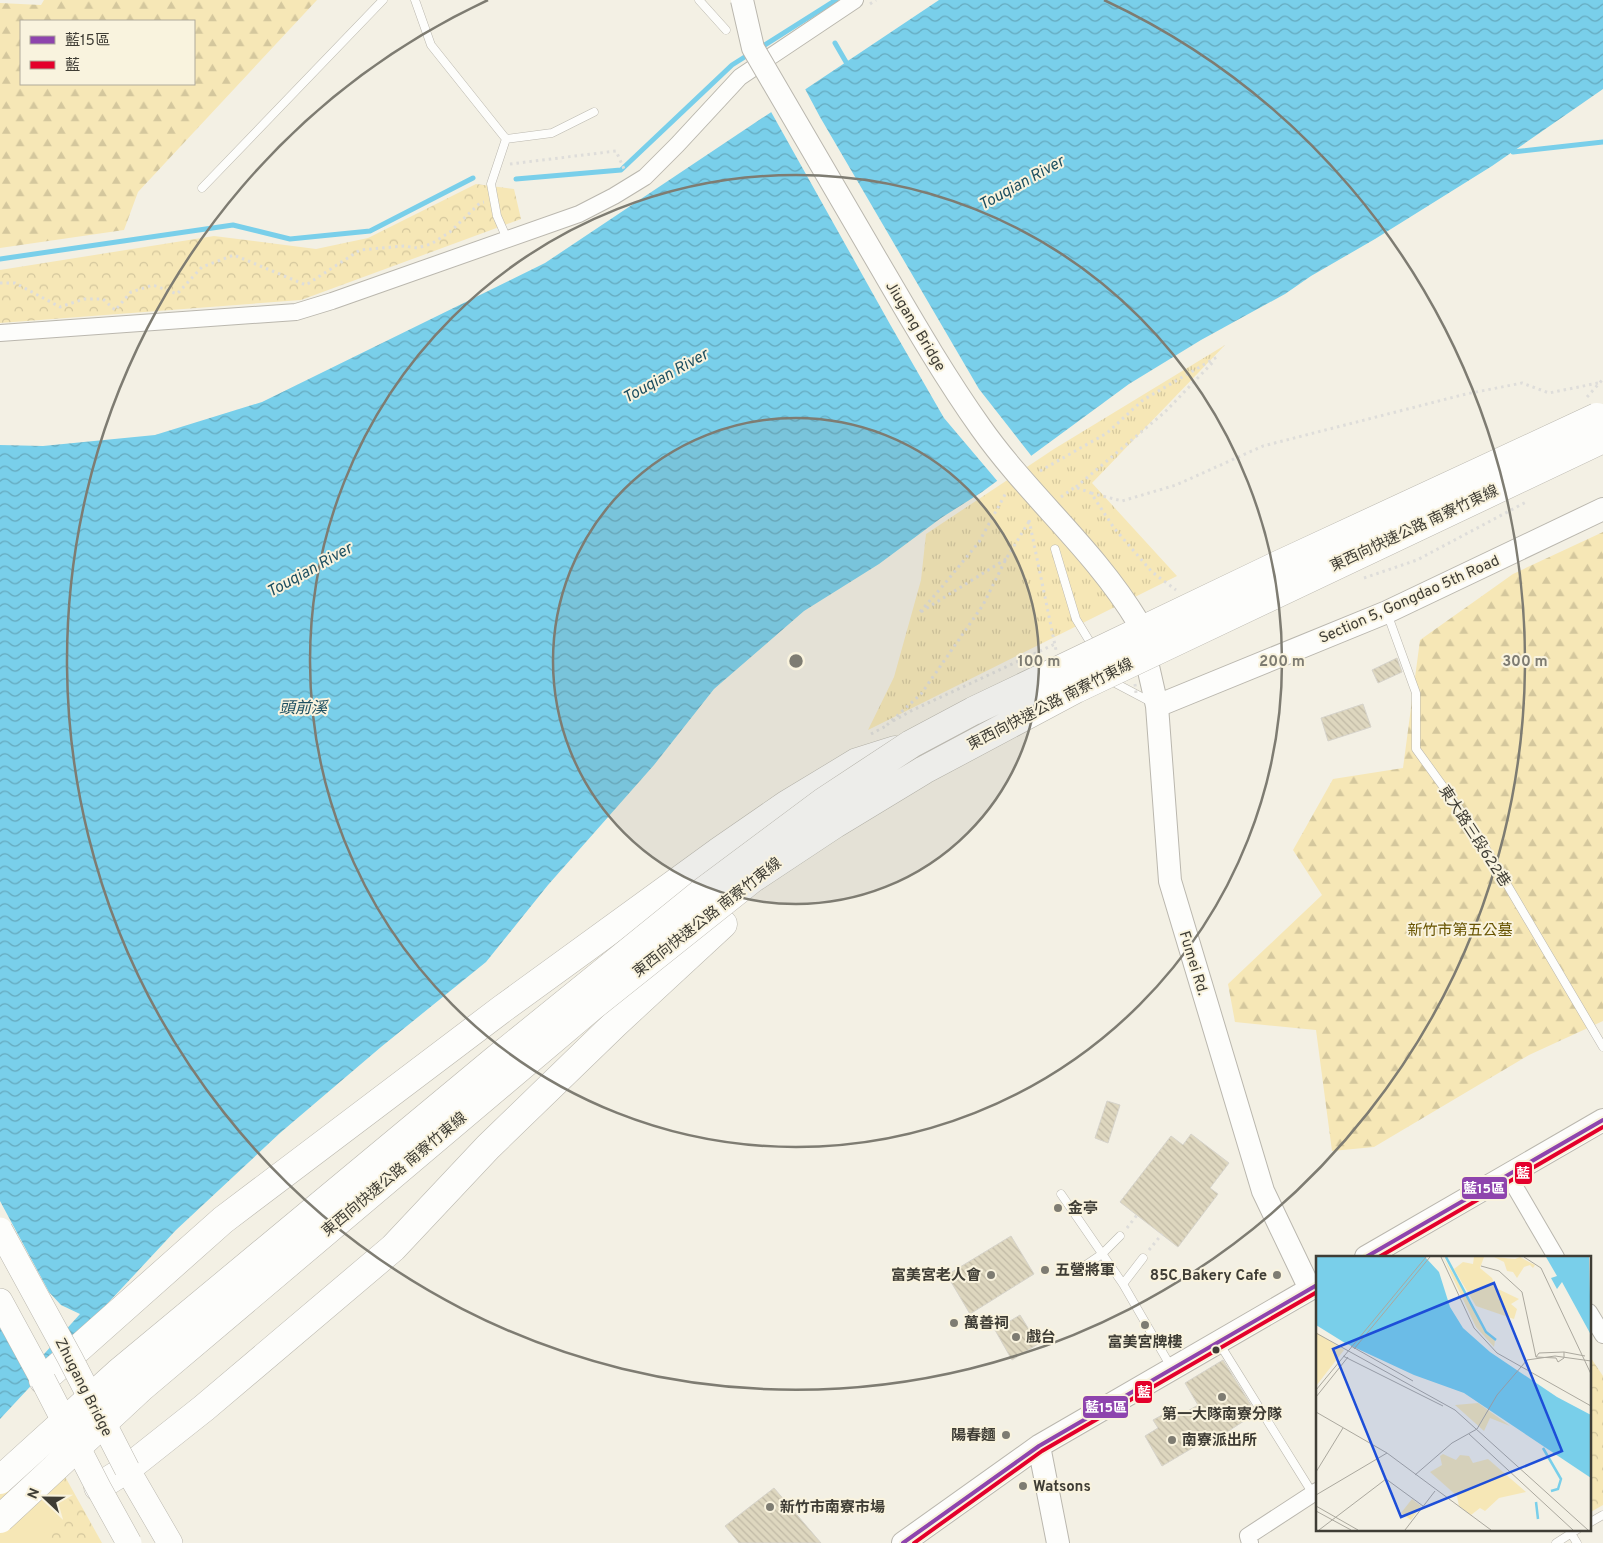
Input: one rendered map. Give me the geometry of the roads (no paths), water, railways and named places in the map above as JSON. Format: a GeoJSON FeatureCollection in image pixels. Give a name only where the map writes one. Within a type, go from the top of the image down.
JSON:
{"type":"FeatureCollection","features":[{"type":"Feature","properties":{"kind":"highway","name":"東西向快速公路 南寮竹東線"},"geometry":{"type":"LineString","coordinates":[[0,1480],[118,1373],[540,1023],[705,890],[823,802],[911,744],[982,706],[1278,565],[1601,423]]}},
{"type":"Feature","properties":{"kind":"highway","name":"東西向快速公路 南寮竹東線"},"geometry":{"type":"LineString","coordinates":[[0,1519],[142,1388],[594,1005],[752,879],[835,824],[924,770],[1076,689],[1278,592],[1601,423]]}},
{"type":"Feature","properties":{"kind":"highway"},"geometry":{"type":"LineString","coordinates":[[43,1380],[223,1220],[534,986],[718,852],[786,806],[857,762],[911,744]]}},
{"type":"Feature","properties":{"kind":"highway"},"geometry":{"type":"LineString","coordinates":[[98,1487],[126,1469],[204,1408],[394,1248],[488,1147],[616,1023],[723,924],[810,853],[924,770]]}},
{"type":"Feature","properties":{"kind":"main road","name":"Jiugang Bridge"},"geometry":{"type":"LineString","coordinates":[[742,0],[753,48],[926,347],[981,429],[1028,487],[1090,554],[1114,585],[1138,622]]}},
{"type":"Feature","properties":{"kind":"main road","name":"Section 5, Gongdao 5th Road"},"geometry":{"type":"LineString","coordinates":[[1157,706],[1387,612],[1603,509]]}},
{"type":"Feature","properties":{"kind":"main road","name":"Fumei Rd."},"geometry":{"type":"LineString","coordinates":[[1138,622],[1157,706],[1170,881],[1263,1191],[1313,1287]]}},
{"type":"Feature","properties":{"kind":"main road"},"geometry":{"type":"LineString","coordinates":[[1368,1256],[1603,1120]]}},
{"type":"Feature","properties":{"kind":"main road","name":"Zhugang Bridge"},"geometry":{"type":"LineString","coordinates":[[0,1230],[70,1358],[126,1469],[170,1543]]}},
{"type":"Feature","properties":{"kind":"main road"},"geometry":{"type":"LineString","coordinates":[[903,1543],[1039,1446],[1313,1287]]}},
{"type":"Feature","properties":{"kind":"main road"},"geometry":{"type":"LineString","coordinates":[[0,1301],[129,1543]]}},
{"type":"Feature","properties":{"kind":"main road"},"geometry":{"type":"LineString","coordinates":[[1039,1446],[1058,1543]]}},
{"type":"Feature","properties":{"kind":"street"},"geometry":{"type":"LineString","coordinates":[[0,333],[116,318],[296,312],[579,214],[645,177],[740,77],[862,3]]}},
{"type":"Feature","properties":{"kind":"street"},"geometry":{"type":"LineString","coordinates":[[1508,1175],[1555,1256]]}},
{"type":"Feature","properties":{"kind":"street"},"geometry":{"type":"LineString","coordinates":[[1594,1318],[1603,1335]]}},
{"type":"Feature","properties":{"kind":"street"},"geometry":{"type":"LineString","coordinates":[[1250,1543],[1248,1536],[1315,1493]]}},
{"type":"Feature","properties":{"kind":"lane"},"geometry":{"type":"LineString","coordinates":[[202,188],[383,0]]}},
{"type":"Feature","properties":{"kind":"lane"},"geometry":{"type":"LineString","coordinates":[[415,0],[431,44],[506,139]]}},
{"type":"Feature","properties":{"kind":"lane"},"geometry":{"type":"LineString","coordinates":[[699,0],[726,30]]}},
{"type":"Feature","properties":{"kind":"lane"},"geometry":{"type":"LineString","coordinates":[[506,139],[552,134],[594,112]]}},
{"type":"Feature","properties":{"kind":"lane"},"geometry":{"type":"LineString","coordinates":[[506,139],[491,184],[497,216],[507,239]]}},
{"type":"Feature","properties":{"kind":"lane"},"geometry":{"type":"LineString","coordinates":[[1055,549],[1076,619],[1100,659]]}},
{"type":"Feature","properties":{"kind":"lane","name":"東大路三段622巷"},"geometry":{"type":"LineString","coordinates":[[1387,612],[1416,693],[1416,749],[1476,832],[1603,1047]]}},
{"type":"Feature","properties":{"kind":"lane"},"geometry":{"type":"LineString","coordinates":[[1105,667],[1115,683],[1157,706]]}},
{"type":"Feature","properties":{"kind":"lane"},"geometry":{"type":"LineString","coordinates":[[1061,1194],[1123,1284],[1171,1369]]}},
{"type":"Feature","properties":{"kind":"lane"},"geometry":{"type":"LineString","coordinates":[[1074,1273],[1102,1254],[1120,1236]]}},
{"type":"Feature","properties":{"kind":"lane"},"geometry":{"type":"LineString","coordinates":[[1123,1284],[1143,1258]]}},
{"type":"Feature","properties":{"kind":"lane"},"geometry":{"type":"LineString","coordinates":[[1218,1342],[1315,1493]]}},
{"type":"Feature","properties":{"kind":"lane"},"geometry":{"type":"LineString","coordinates":[[1590,1522],[1603,1514]]}},
{"type":"Feature","properties":{"kind":"lane"},"geometry":{"type":"LineString","coordinates":[[1556,1543],[1573,1531],[1577,1543]]}},
{"type":"Feature","properties":{"kind":"water","name":"頭前溪"},"geometry":{"type":"Polygon","coordinates":[[[939,0],[1603,0],[1603,89],[1492,166],[1375,239],[1311,276],[1285,294],[1201,340],[1129,384],[982,492],[941,518],[879,564],[804,611],[714,689],[654,765],[548,885],[486,962],[381,1047],[280,1133],[176,1230],[0,1419],[0,445],[43,446],[155,435],[262,402],[545,263],[939,0]]]}},
{"type":"Feature","properties":{"kind":"waterway"},"geometry":{"type":"LineString","coordinates":[[760,48],[836,0]]}},
{"type":"Feature","properties":{"kind":"waterway"},"geometry":{"type":"LineString","coordinates":[[835,43],[846,62]]}},
{"type":"Feature","properties":{"kind":"waterway"},"geometry":{"type":"LineString","coordinates":[[516,179],[621,170],[732,65],[751,53]]}},
{"type":"Feature","properties":{"kind":"waterway"},"geometry":{"type":"LineString","coordinates":[[1513,152],[1603,142]]}},
{"type":"Feature","properties":{"kind":"waterway"},"geometry":{"type":"LineString","coordinates":[[0,259],[233,225],[290,239],[370,231],[473,178]]}},
{"type":"Feature","properties":{"kind":"place","name":"金亭"},"geometry":{"type":"Point","coordinates":[1058,1208]}},
{"type":"Feature","properties":{"kind":"place","name":"五營將軍"},"geometry":{"type":"Point","coordinates":[1045,1270]}},
{"type":"Feature","properties":{"kind":"place","name":"富美宮老人會"},"geometry":{"type":"Point","coordinates":[991,1275]}},
{"type":"Feature","properties":{"kind":"place","name":"85C Bakery Cafe"},"geometry":{"type":"Point","coordinates":[1277,1275]}},
{"type":"Feature","properties":{"kind":"place","name":"萬善祠"},"geometry":{"type":"Point","coordinates":[954,1323]}},
{"type":"Feature","properties":{"kind":"place","name":"富美宮牌樓"},"geometry":{"type":"Point","coordinates":[1145,1325]}},
{"type":"Feature","properties":{"kind":"place","name":"戲台"},"geometry":{"type":"Point","coordinates":[1016,1337]}},
{"type":"Feature","properties":{"kind":"place","name":"第一大隊南寮分隊"},"geometry":{"type":"Point","coordinates":[1222,1397]}},
{"type":"Feature","properties":{"kind":"place","name":"陽春麵"},"geometry":{"type":"Point","coordinates":[1006,1435]}},
{"type":"Feature","properties":{"kind":"place","name":"南寮派出所"},"geometry":{"type":"Point","coordinates":[1172,1440]}},
{"type":"Feature","properties":{"kind":"place","name":"Watsons"},"geometry":{"type":"Point","coordinates":[1023,1486]}},
{"type":"Feature","properties":{"kind":"place","name":"新竹市南寮市場"},"geometry":{"type":"Point","coordinates":[770,1507]}},
{"type":"Feature","properties":{"kind":"water label","name":"Touqian River"},"geometry":{"type":"Point","coordinates":[1021,182]}},
{"type":"Feature","properties":{"kind":"water label","name":"Touqian River"},"geometry":{"type":"Point","coordinates":[665,375]}},
{"type":"Feature","properties":{"kind":"water label","name":"Touqian River"},"geometry":{"type":"Point","coordinates":[309,569]}},
{"type":"Feature","properties":{"kind":"park label","name":"新竹市第五公墓"},"geometry":{"type":"Point","coordinates":[1460,930]}}]}
